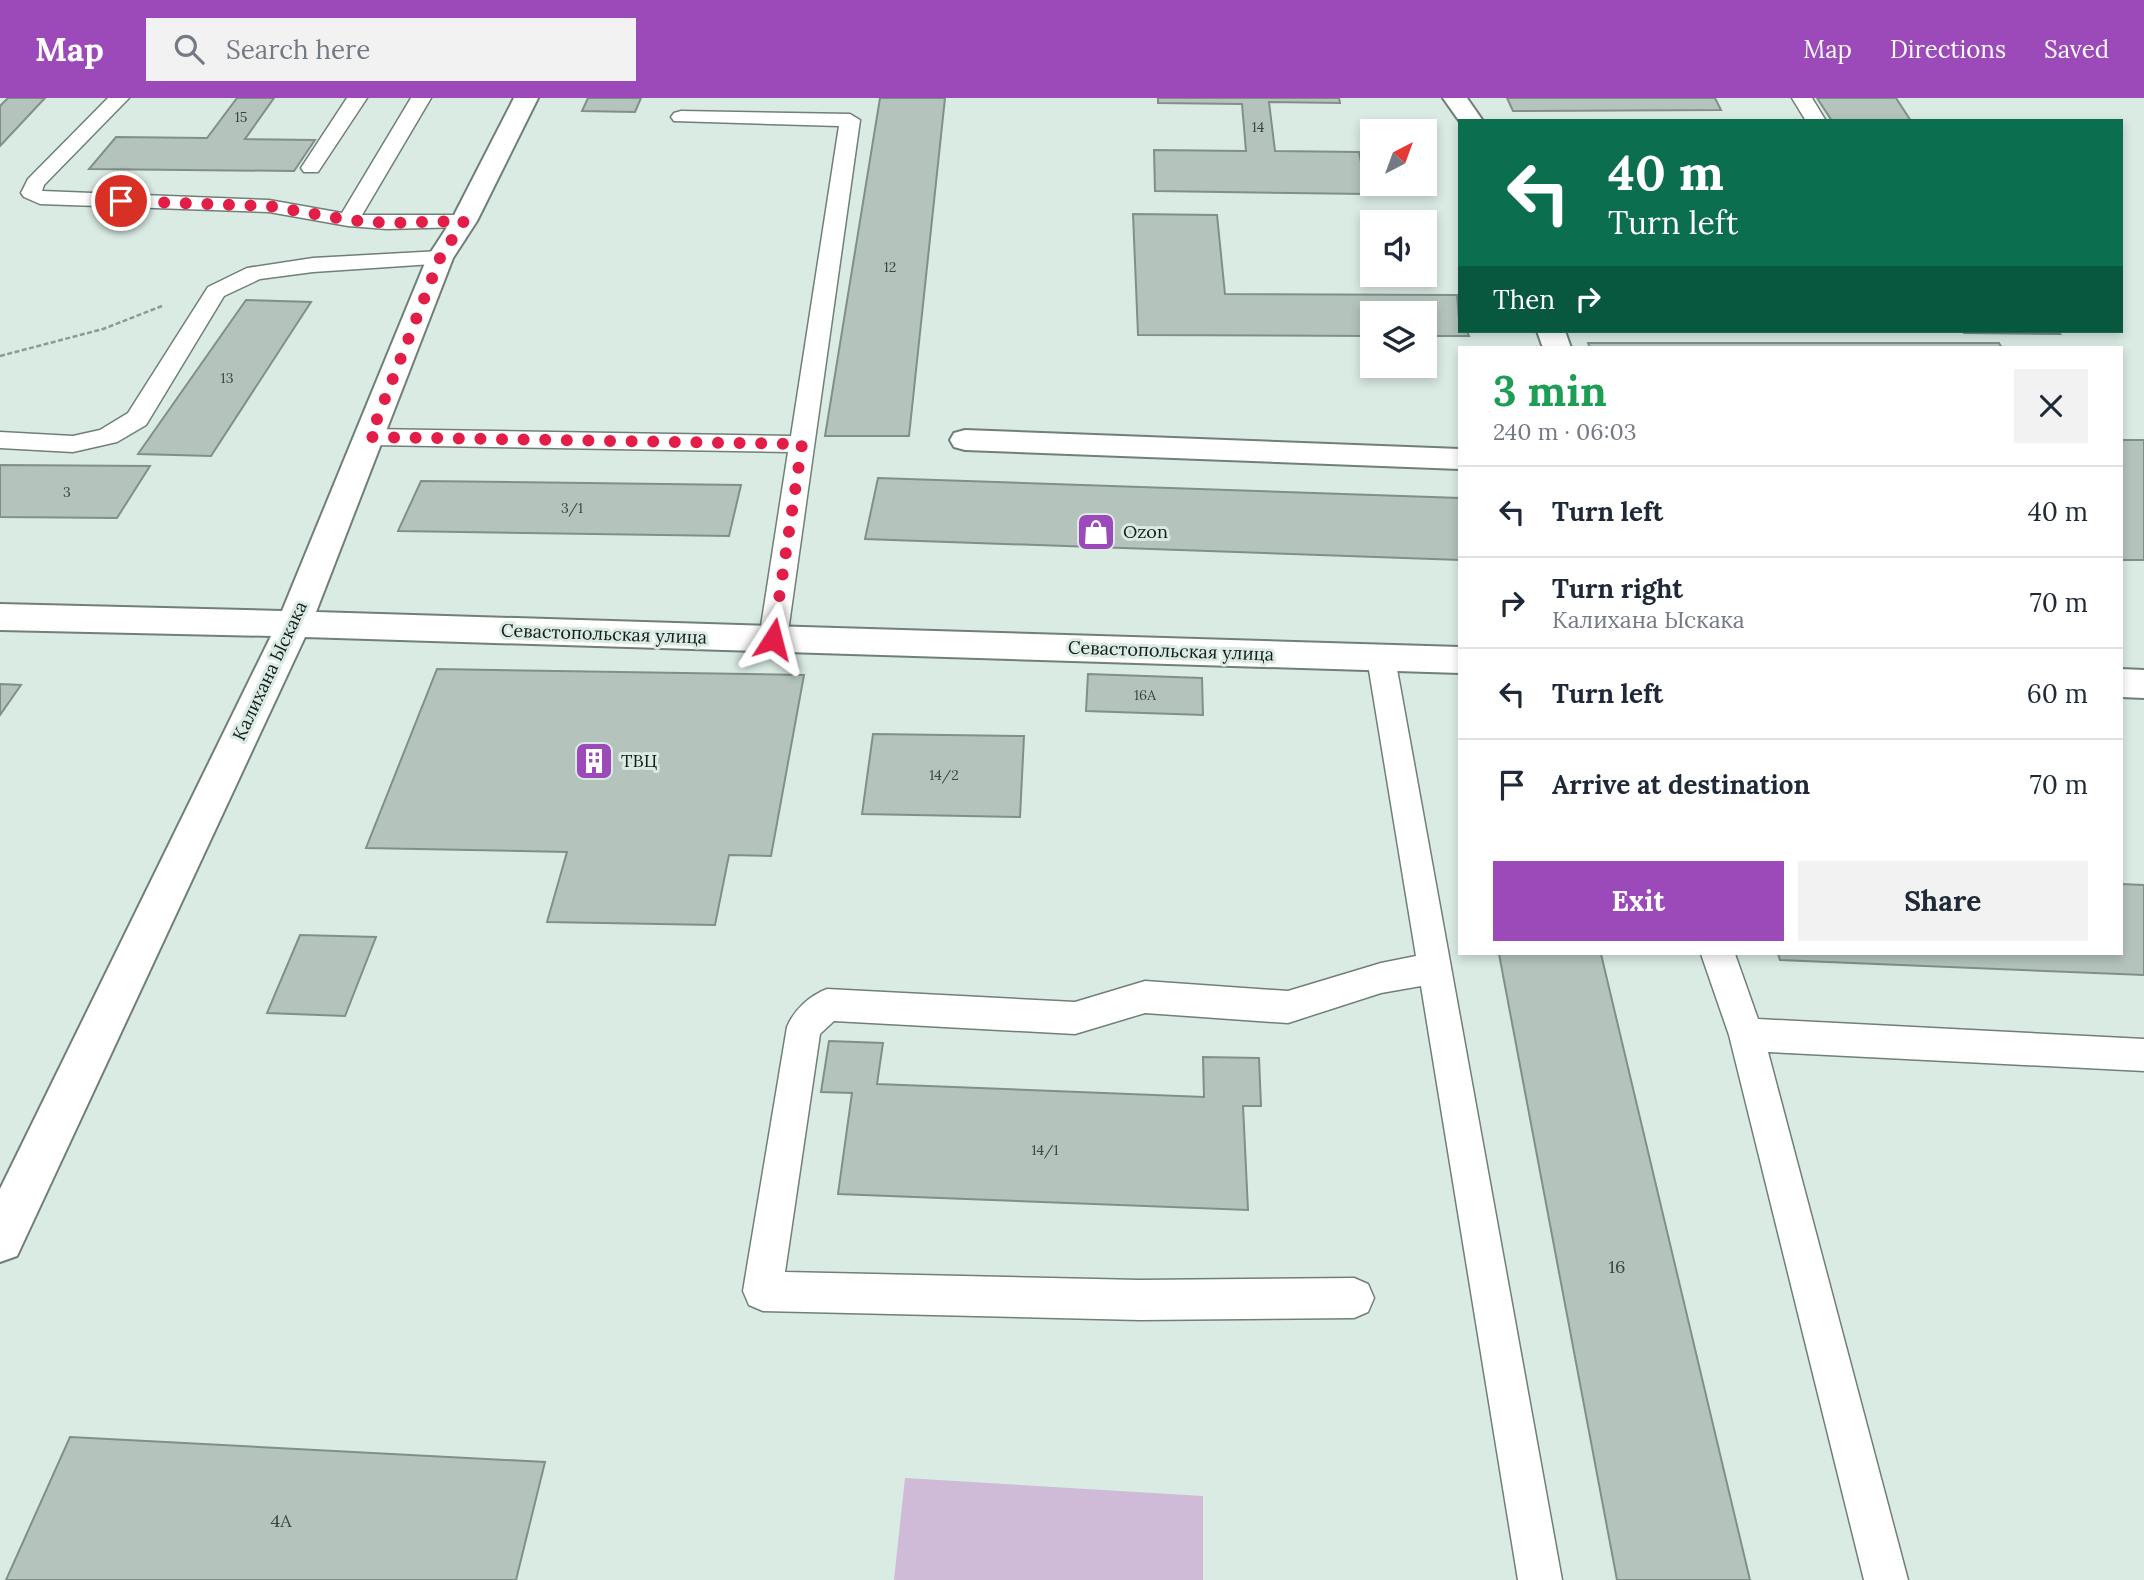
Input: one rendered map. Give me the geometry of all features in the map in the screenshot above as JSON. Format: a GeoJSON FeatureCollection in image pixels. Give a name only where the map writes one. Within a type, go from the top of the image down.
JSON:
{"type":"FeatureCollection","features":[{"type":"Feature","properties":{"kind":"street","name":"Калихана Ыскака"},"geometry":{"type":"LineString","coordinates":[[0,1239],[294,624],[440,258],[464,221],[526,98]]}},
{"type":"Feature","properties":{"kind":"street"},"geometry":{"type":"LineString","coordinates":[[1455,98],[1470,119]]}},
{"type":"Feature","properties":{"kind":"street"},"geometry":{"type":"LineString","coordinates":[[965,440],[1458,459]]}},
{"type":"Feature","properties":{"kind":"street","name":"Севастопольская улица"},"geometry":{"type":"LineString","coordinates":[[0,617],[1458,660]]}},
{"type":"Feature","properties":{"kind":"street"},"geometry":{"type":"LineString","coordinates":[[2123,683],[2144,684]]}},
{"type":"Feature","properties":{"kind":"lane"},"geometry":{"type":"LineString","coordinates":[[119,98],[35,183],[31,192],[40,198],[269,206],[348,220],[425,224],[464,221]]}},
{"type":"Feature","properties":{"kind":"lane"},"geometry":{"type":"LineString","coordinates":[[311,168],[357,98]]}},
{"type":"Feature","properties":{"kind":"lane"},"geometry":{"type":"LineString","coordinates":[[348,220],[421,98]]}},
{"type":"Feature","properties":{"kind":"lane"},"geometry":{"type":"LineString","coordinates":[[1802,98],[1815,119]]}},
{"type":"Feature","properties":{"kind":"lane"},"geometry":{"type":"LineString","coordinates":[[681,117],[850,120],[773,639]]}},
{"type":"Feature","properties":{"kind":"lane"},"geometry":{"type":"LineString","coordinates":[[0,440],[74,444],[108,436],[137,419],[216,292],[255,272],[313,265],[440,258]]}},
{"type":"Feature","properties":{"kind":"lane"},"geometry":{"type":"LineString","coordinates":[[370,437],[802,444]]}},
{"type":"Feature","properties":{"kind":"lane"},"geometry":{"type":"LineString","coordinates":[[1381,658],[1540,1580]]}},
{"type":"Feature","properties":{"kind":"lane"},"geometry":{"type":"LineString","coordinates":[[1718,955],[1746,1035],[1886,1580]]}},
{"type":"Feature","properties":{"kind":"lane"},"geometry":{"type":"LineString","coordinates":[[1354,1298],[1140,1300],[763,1291],[804,1027],[827,1005],[1075,1018],[1145,998],[1288,1007],[1381,978],[1435,968]]}},
{"type":"Feature","properties":{"kind":"lane"},"geometry":{"type":"LineString","coordinates":[[1746,1035],[2144,1055]]}},
{"type":"Feature","properties":{"kind":"path"},"geometry":{"type":"LineString","coordinates":[[0,356],[103,329],[186,297],[216,292]]}},
{"type":"Feature","properties":{"kind":"shaded area"},"geometry":{"type":"Polygon","coordinates":[[[905,1478],[1203,1496],[1203,1580],[894,1580],[905,1478]]]}},
{"type":"Feature","properties":{"kind":"building"},"geometry":{"type":"Polygon","coordinates":[[[8,98],[45,98],[0,146],[0,106],[8,98]]]}},
{"type":"Feature","properties":{"kind":"building"},"geometry":{"type":"Polygon","coordinates":[[[237,98],[274,98],[245,139],[315,140],[294,171],[89,169],[116,137],[207,138],[237,98]]]}},
{"type":"Feature","properties":{"kind":"building"},"geometry":{"type":"Polygon","coordinates":[[[588,98],[641,98],[635,112],[582,111],[588,98]]]}},
{"type":"Feature","properties":{"kind":"building"},"geometry":{"type":"Polygon","coordinates":[[[880,98],[945,98],[909,436],[825,436],[880,98]]]}},
{"type":"Feature","properties":{"kind":"building"},"geometry":{"type":"Polygon","coordinates":[[[1158,98],[1339,98],[1340,103],[1269,102],[1275,151],[1359,152],[1360,194],[1155,191],[1154,150],[1246,151],[1242,104],[1158,103],[1158,98]]]}},
{"type":"Feature","properties":{"kind":"building"},"geometry":{"type":"Polygon","coordinates":[[[1507,98],[1715,98],[1721,110],[1513,111],[1507,98]]]}},
{"type":"Feature","properties":{"kind":"building"},"geometry":{"type":"Polygon","coordinates":[[[1817,98],[1896,98],[1910,119],[1831,119],[1817,98]]]}},
{"type":"Feature","properties":{"kind":"building"},"geometry":{"type":"Polygon","coordinates":[[[1133,214],[1217,215],[1225,294],[1457,295],[1458,333],[1468,333],[1469,336],[1437,336],[1437,301],[1360,301],[1360,336],[1138,335],[1133,214]]]}},
{"type":"Feature","properties":{"kind":"building"},"geometry":{"type":"Polygon","coordinates":[[[246,300],[311,302],[211,456],[138,454],[246,300]]]}},
{"type":"Feature","properties":{"kind":"building"},"geometry":{"type":"Polygon","coordinates":[[[1964,333],[2059,333],[2060,334],[1964,333]]]}},
{"type":"Feature","properties":{"kind":"building"},"geometry":{"type":"Polygon","coordinates":[[[1588,343],[1999,343],[2001,346],[1589,346],[1588,343]]]}},
{"type":"Feature","properties":{"kind":"building"},"geometry":{"type":"Polygon","coordinates":[[[2123,440],[2144,440],[2144,560],[2123,560],[2123,440]]]}},
{"type":"Feature","properties":{"kind":"building"},"geometry":{"type":"Polygon","coordinates":[[[0,465],[150,466],[117,518],[0,517],[0,465]]]}},
{"type":"Feature","properties":{"kind":"building"},"geometry":{"type":"Polygon","coordinates":[[[878,478],[1458,498],[1458,560],[865,539],[878,478]]]}},
{"type":"Feature","properties":{"kind":"building"},"geometry":{"type":"Polygon","coordinates":[[[421,481],[741,485],[729,536],[398,531],[421,481]]]}},
{"type":"Feature","properties":{"kind":"building","name":"ТВЦ"},"geometry":{"type":"Polygon","coordinates":[[[437,669],[804,675],[771,856],[729,855],[715,925],[547,922],[567,852],[366,848],[437,669]]]}},
{"type":"Feature","properties":{"kind":"building"},"geometry":{"type":"Polygon","coordinates":[[[1088,674],[1202,678],[1203,715],[1086,711],[1088,674]]]}},
{"type":"Feature","properties":{"kind":"building"},"geometry":{"type":"Polygon","coordinates":[[[0,684],[21,685],[0,715],[0,684]]]}},
{"type":"Feature","properties":{"kind":"building"},"geometry":{"type":"Polygon","coordinates":[[[873,734],[1024,736],[1020,817],[862,814],[873,734]]]}},
{"type":"Feature","properties":{"kind":"building"},"geometry":{"type":"Polygon","coordinates":[[[2123,884],[2144,885],[2144,975],[1780,960],[1778,955],[2123,955],[2123,884]]]}},
{"type":"Feature","properties":{"kind":"building"},"geometry":{"type":"Polygon","coordinates":[[[300,935],[376,937],[345,1016],[267,1013],[300,935]]]}},
{"type":"Feature","properties":{"kind":"building"},"geometry":{"type":"Polygon","coordinates":[[[1499,955],[1601,955],[1750,1580],[1617,1580],[1499,955]]]}},
{"type":"Feature","properties":{"kind":"building"},"geometry":{"type":"Polygon","coordinates":[[[829,1041],[883,1043],[877,1084],[1204,1097],[1203,1057],[1259,1058],[1261,1106],[1243,1106],[1248,1210],[838,1194],[852,1093],[821,1092],[829,1041]]]}},
{"type":"Feature","properties":{"kind":"building"},"geometry":{"type":"Polygon","coordinates":[[[70,1437],[545,1462],[516,1580],[6,1580],[70,1437]]]}},
{"type":"Feature","properties":{"kind":"place","name":"Ozon"},"geometry":{"type":"Point","coordinates":[1096,532]}},
{"type":"Feature","properties":{"kind":"place","name":"ТВЦ"},"geometry":{"type":"Point","coordinates":[594,761]}},
{"type":"Feature","properties":{"kind":"route"},"geometry":{"type":"LineString","coordinates":[[121,201],[269,206],[348,220],[387,223],[464,221],[440,258],[370,437],[802,444],[773,639]]}}]}
